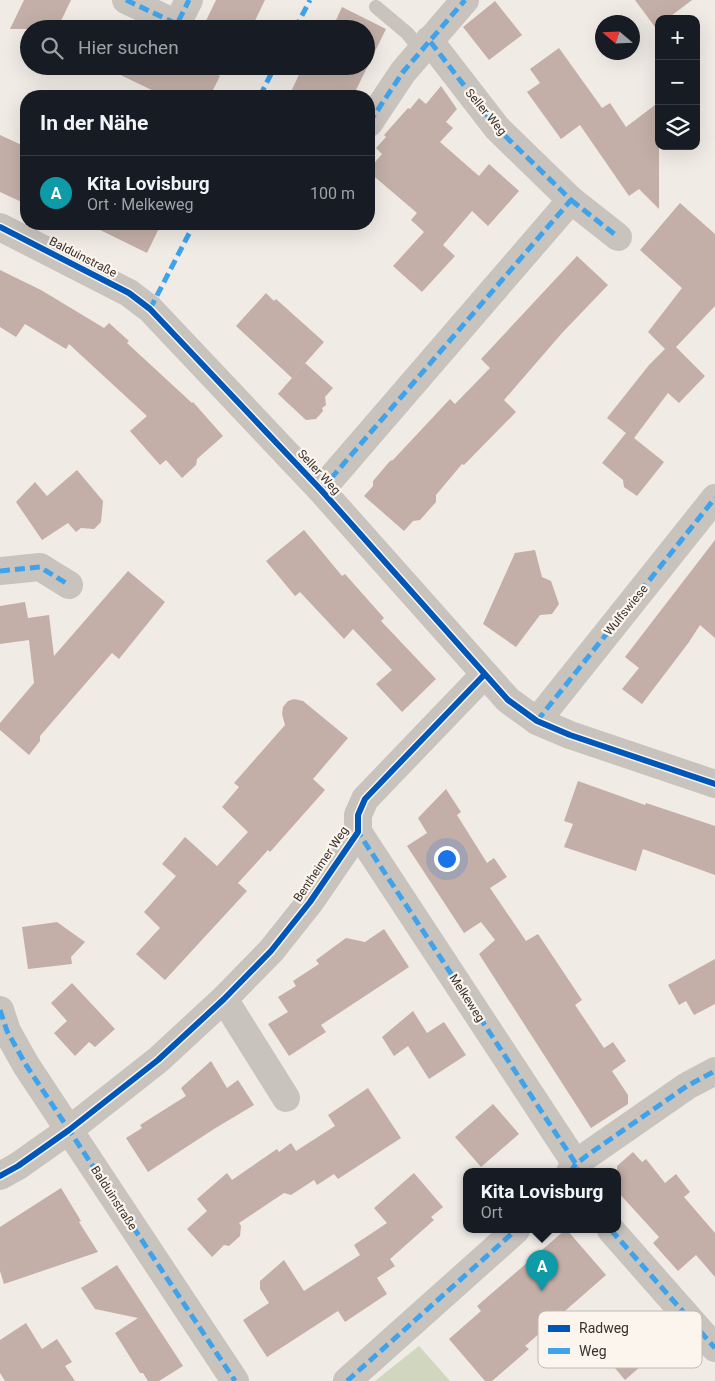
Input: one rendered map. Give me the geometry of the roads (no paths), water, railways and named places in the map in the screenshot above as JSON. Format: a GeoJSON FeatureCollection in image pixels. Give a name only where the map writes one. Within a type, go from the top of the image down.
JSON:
{"type":"FeatureCollection","features":[{"type":"Feature","properties":{"kind":"street"},"geometry":{"type":"LineString","coordinates":[[126,0],[168,20]]}},
{"type":"Feature","properties":{"kind":"street"},"geometry":{"type":"LineString","coordinates":[[179,20],[189,0]]}},
{"type":"Feature","properties":{"kind":"street"},"geometry":{"type":"LineString","coordinates":[[375,114],[403,72],[466,0]]}},
{"type":"Feature","properties":{"kind":"street","name":"Seller Weg"},"geometry":{"type":"LineString","coordinates":[[425,45],[497,128],[571,200],[618,238]]}},
{"type":"Feature","properties":{"kind":"street","name":"Seller Weg"},"geometry":{"type":"LineString","coordinates":[[321,490],[571,200]]}},
{"type":"Feature","properties":{"kind":"street","name":"Balduinstraße"},"geometry":{"type":"LineString","coordinates":[[0,227],[128,293]]}},
{"type":"Feature","properties":{"kind":"street","name":"Seller Weg"},"geometry":{"type":"LineString","coordinates":[[128,293],[150,309],[321,490],[484,675]]}},
{"type":"Feature","properties":{"kind":"street","name":"Wulfswiese"},"geometry":{"type":"LineString","coordinates":[[538,721],[715,498]]}},
{"type":"Feature","properties":{"kind":"street"},"geometry":{"type":"LineString","coordinates":[[0,571],[40,567],[69,585]]}},
{"type":"Feature","properties":{"kind":"street"},"geometry":{"type":"LineString","coordinates":[[484,675],[508,700],[538,721],[570,735],[715,784]]}},
{"type":"Feature","properties":{"kind":"street","name":"Bentheimer Weg"},"geometry":{"type":"LineString","coordinates":[[0,1176],[18,1166],[69,1130],[158,1060],[224,1000],[272,952],[310,902],[358,832],[358,816],[365,799],[484,675]]}},
{"type":"Feature","properties":{"kind":"street","name":"Melkeweg"},"geometry":{"type":"LineString","coordinates":[[358,832],[574,1168]]}},
{"type":"Feature","properties":{"kind":"street"},"geometry":{"type":"LineString","coordinates":[[224,1000],[286,1098]]}},
{"type":"Feature","properties":{"kind":"street","name":"Balduinstraße"},"geometry":{"type":"LineString","coordinates":[[0,1010],[7,1031],[26,1065],[235,1381]]}},
{"type":"Feature","properties":{"kind":"street","name":"Melkeweg"},"geometry":{"type":"LineString","coordinates":[[576,1168],[687,1086],[715,1071]]}},
{"type":"Feature","properties":{"kind":"street"},"geometry":{"type":"LineString","coordinates":[[346,1381],[513,1233]]}},
{"type":"Feature","properties":{"kind":"street"},"geometry":{"type":"LineString","coordinates":[[614,1233],[682,1311]]}},
{"type":"Feature","properties":{"kind":"street"},"geometry":{"type":"LineString","coordinates":[[702,1333],[715,1348]]}},
{"type":"Feature","properties":{"kind":"lane"},"geometry":{"type":"LineString","coordinates":[[376,7],[407,33],[425,45]]}},
{"type":"Feature","properties":{"kind":"place","name":"Kita Lovisburg"},"geometry":{"type":"Point","coordinates":[542,1291]}}]}
